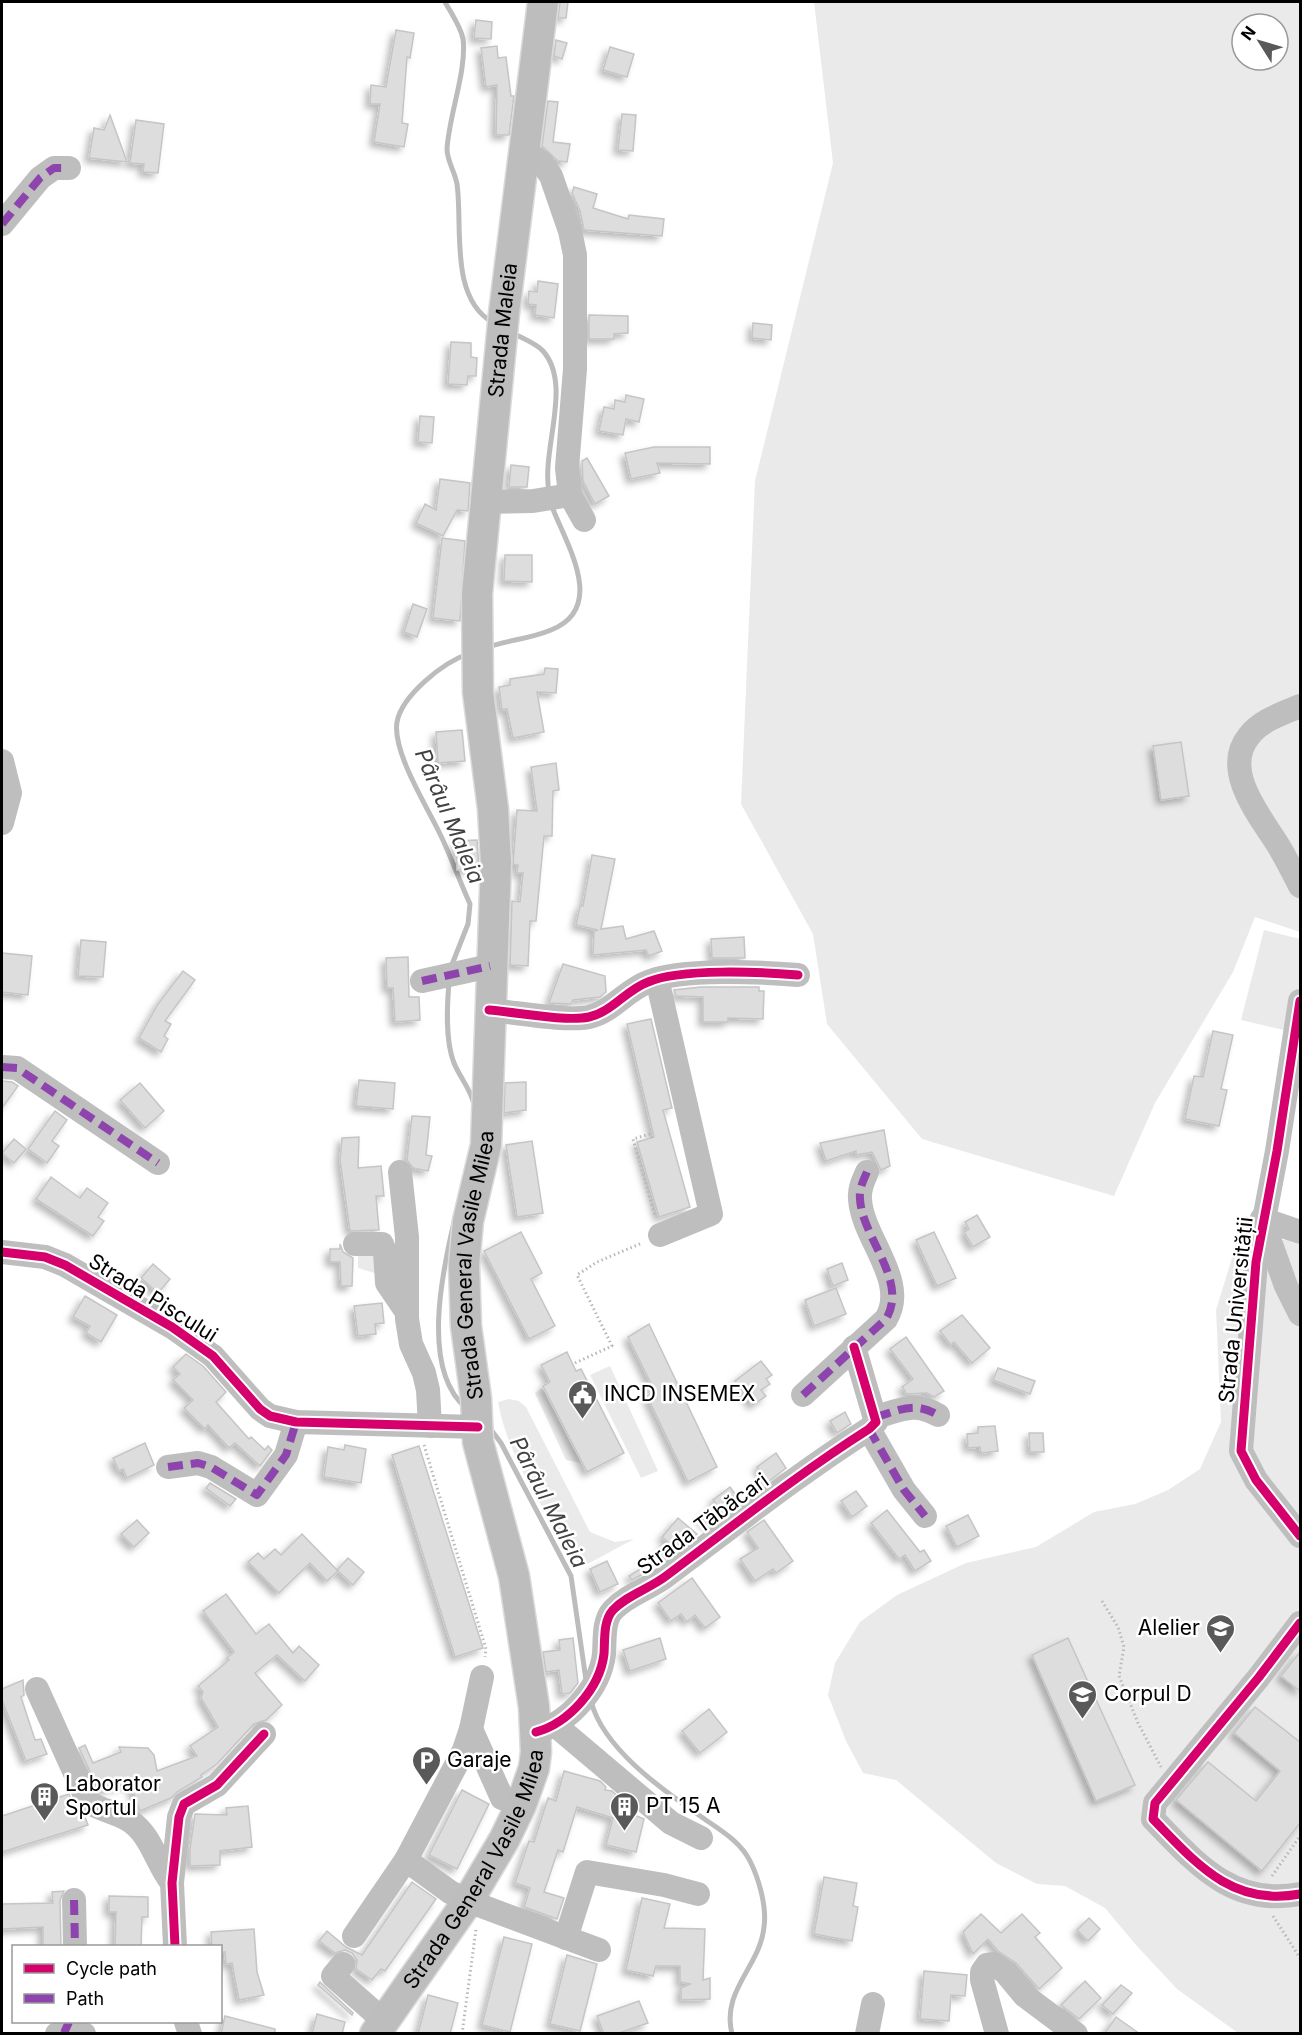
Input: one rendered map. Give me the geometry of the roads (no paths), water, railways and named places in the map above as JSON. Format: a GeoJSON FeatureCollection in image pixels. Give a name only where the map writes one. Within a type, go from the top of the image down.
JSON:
{"type":"FeatureCollection","features":[{"type":"Feature","properties":{"kind":"main road","name":"Strada Maleia"},"geometry":{"type":"LineString","coordinates":[[477,661],[476,622],[485,502],[504,313],[543,2]]}},
{"type":"Feature","properties":{"kind":"main road","name":"Strada General Vasile Milea"},"geometry":{"type":"LineString","coordinates":[[380,2027],[468,1901],[504,1839],[521,1805],[546,1729],[503,1527],[482,1464],[466,1326],[464,1265],[466,1229],[486,1145],[496,834],[477,661]]}},
{"type":"Feature","properties":{"kind":"street"},"geometry":{"type":"LineString","coordinates":[[523,150],[542,163],[551,176],[570,231],[574,255],[575,369],[565,496],[584,520]]}},
{"type":"Feature","properties":{"kind":"street"},"geometry":{"type":"LineString","coordinates":[[2,224],[40,178],[54,168],[69,168]]}},
{"type":"Feature","properties":{"kind":"street"},"geometry":{"type":"LineString","coordinates":[[485,502],[533,501],[565,496]]}},
{"type":"Feature","properties":{"kind":"street"},"geometry":{"type":"LineString","coordinates":[[1300,706],[1275,717],[1250,735],[1243,745],[1239,768],[1251,803],[1300,886]]}},
{"type":"Feature","properties":{"kind":"street"},"geometry":{"type":"LineString","coordinates":[[2,761],[10,793],[2,823]]}},
{"type":"Feature","properties":{"kind":"street"},"geometry":{"type":"LineString","coordinates":[[440,978],[490,966]]}},
{"type":"Feature","properties":{"kind":"street"},"geometry":{"type":"LineString","coordinates":[[489,1010],[572,1019],[591,1016],[608,1009],[639,986],[676,975],[769,973],[798,975]]}},
{"type":"Feature","properties":{"kind":"street"},"geometry":{"type":"LineString","coordinates":[[657,979],[711,1214],[660,1235]]}},
{"type":"Feature","properties":{"kind":"street","name":"Strada Universității"},"geometry":{"type":"LineString","coordinates":[[1300,1001],[1277,1151],[1262,1219],[1251,1297],[1241,1451],[1256,1480],[1300,1536]]}},
{"type":"Feature","properties":{"kind":"street"},"geometry":{"type":"LineString","coordinates":[[2,1067],[17,1068],[158,1163]]}},
{"type":"Feature","properties":{"kind":"street"},"geometry":{"type":"LineString","coordinates":[[400,1172],[407,1237],[406,1311],[411,1344],[424,1373],[428,1390],[430,1426]]}},
{"type":"Feature","properties":{"kind":"street"},"geometry":{"type":"LineString","coordinates":[[802,1395],[886,1319],[891,1310],[888,1268],[866,1227],[860,1200],[860,1189],[867,1172]]}},
{"type":"Feature","properties":{"kind":"street","name":"Strada Universității"},"geometry":{"type":"LineString","coordinates":[[1262,1219],[1300,1232]]}},
{"type":"Feature","properties":{"kind":"street","name":"Strada Universității"},"geometry":{"type":"LineString","coordinates":[[1262,1219],[1286,1286],[1300,1314]]}},
{"type":"Feature","properties":{"kind":"street"},"geometry":{"type":"LineString","coordinates":[[355,1244],[382,1244],[385,1252],[387,1283],[406,1311]]}},
{"type":"Feature","properties":{"kind":"street","name":"Strada Piscului"},"geometry":{"type":"LineString","coordinates":[[2,1252],[45,1257],[85,1276],[193,1341],[213,1356],[260,1409],[270,1416],[296,1422],[478,1427]]}},
{"type":"Feature","properties":{"kind":"street"},"geometry":{"type":"LineString","coordinates":[[854,1347],[872,1423],[904,1490],[925,1516]]}},
{"type":"Feature","properties":{"kind":"street","name":"Strada Tăbăcari"},"geometry":{"type":"LineString","coordinates":[[546,1729],[576,1708],[598,1678],[610,1613],[622,1601],[653,1586],[800,1474],[872,1423],[912,1407],[923,1406],[938,1415]]}},
{"type":"Feature","properties":{"kind":"street"},"geometry":{"type":"LineString","coordinates":[[168,1467],[198,1464],[211,1467],[257,1495],[286,1455],[296,1422]]}},
{"type":"Feature","properties":{"kind":"street"},"geometry":{"type":"LineString","coordinates":[[1300,1623],[1155,1803],[1153,1819],[1203,1870],[1237,1889],[1258,1895],[1287,1897],[1300,1894]]}},
{"type":"Feature","properties":{"kind":"street"},"geometry":{"type":"LineString","coordinates":[[354,1936],[406,1860],[464,1750],[482,1677]]}},
{"type":"Feature","properties":{"kind":"street"},"geometry":{"type":"LineString","coordinates":[[37,1689],[88,1802],[99,1809],[118,1814],[143,1832],[172,1883]]}},
{"type":"Feature","properties":{"kind":"street"},"geometry":{"type":"LineString","coordinates":[[471,1729],[502,1798],[521,1805]]}},
{"type":"Feature","properties":{"kind":"street"},"geometry":{"type":"LineString","coordinates":[[546,1729],[671,1823],[701,1838]]}},
{"type":"Feature","properties":{"kind":"street"},"geometry":{"type":"LineString","coordinates":[[175,1945],[172,1883],[179,1817],[184,1804],[217,1785],[264,1734]]}},
{"type":"Feature","properties":{"kind":"street"},"geometry":{"type":"LineString","coordinates":[[406,1860],[450,1892],[468,1901],[599,1950]]}},
{"type":"Feature","properties":{"kind":"street"},"geometry":{"type":"LineString","coordinates":[[566,1938],[587,1872],[664,1885],[698,1894]]}},
{"type":"Feature","properties":{"kind":"street"},"geometry":{"type":"LineString","coordinates":[[74,1900],[75,1945]]}},
{"type":"Feature","properties":{"kind":"street"},"geometry":{"type":"LineString","coordinates":[[343,1964],[333,1976],[380,2027]]}},
{"type":"Feature","properties":{"kind":"street"},"geometry":{"type":"LineString","coordinates":[[997,2034],[982,1980],[982,1972],[987,1965],[999,1966],[1025,1996],[1076,2034]]}},
{"type":"Feature","properties":{"kind":"street"},"geometry":{"type":"LineString","coordinates":[[867,2034],[873,2004]]}},
{"type":"Feature","properties":{"kind":"street"},"geometry":{"type":"LineString","coordinates":[[57,2034],[84,2034]]}},
{"type":"Feature","properties":{"kind":"waterway","name":"Pârâul Maleia"},"geometry":{"type":"LineString","coordinates":[[445,2],[462,34],[464,51],[447,149],[457,184],[461,259],[469,296],[478,311],[492,322]]}},
{"type":"Feature","properties":{"kind":"waterway","name":"Pârâul Maleia"},"geometry":{"type":"LineString","coordinates":[[511,332],[540,348],[552,365],[556,399],[549,457],[549,492]]}},
{"type":"Feature","properties":{"kind":"waterway","name":"Pârâul Maleia"},"geometry":{"type":"LineString","coordinates":[[488,647],[551,630],[568,620],[577,606],[580,590],[578,572],[551,504]]}},
{"type":"Feature","properties":{"kind":"waterway","name":"Pârâul Maleia"},"geometry":{"type":"LineString","coordinates":[[451,967],[468,924],[470,904],[441,836],[405,764],[397,734],[397,722],[407,701],[425,681],[447,664],[468,654]]}},
{"type":"Feature","properties":{"kind":"waterway","name":"Pârâul Maleia"},"geometry":{"type":"LineString","coordinates":[[449,982],[447,1023],[451,1054],[474,1105]]}},
{"type":"Feature","properties":{"kind":"waterway","name":"Pârâul Maleia"},"geometry":{"type":"LineString","coordinates":[[454,1222],[444,1267],[439,1346],[443,1370],[452,1391],[466,1408]]}},
{"type":"Feature","properties":{"kind":"waterway","name":"Pârâul Maleia"},"geometry":{"type":"LineString","coordinates":[[489,1427],[501,1443],[571,1576],[586,1680]]}},
{"type":"Feature","properties":{"kind":"waterway","name":"Pârâul Maleia"},"geometry":{"type":"LineString","coordinates":[[591,1701],[598,1719],[621,1752],[654,1782],[735,1842],[746,1854],[753,1868],[763,1902],[764,1927],[756,1954],[736,1991],[732,2004],[730,2018],[732,2034]]}},
{"type":"Feature","properties":{"kind":"place","name":"INCD INSEMEX"},"geometry":{"type":"Point","coordinates":[583,1420]}},
{"type":"Feature","properties":{"kind":"place","name":"Alelier"},"geometry":{"type":"Point","coordinates":[1221,1654]}},
{"type":"Feature","properties":{"kind":"place","name":"Corpul D"},"geometry":{"type":"Point","coordinates":[1083,1720]}},
{"type":"Feature","properties":{"kind":"place","name":"Garaje"},"geometry":{"type":"Point","coordinates":[426,1786]}},
{"type":"Feature","properties":{"kind":"place","name":"Laborator Sportul"},"geometry":{"type":"Point","coordinates":[44,1822]}},
{"type":"Feature","properties":{"kind":"place","name":"PT 15 A"},"geometry":{"type":"Point","coordinates":[625,1832]}}]}
